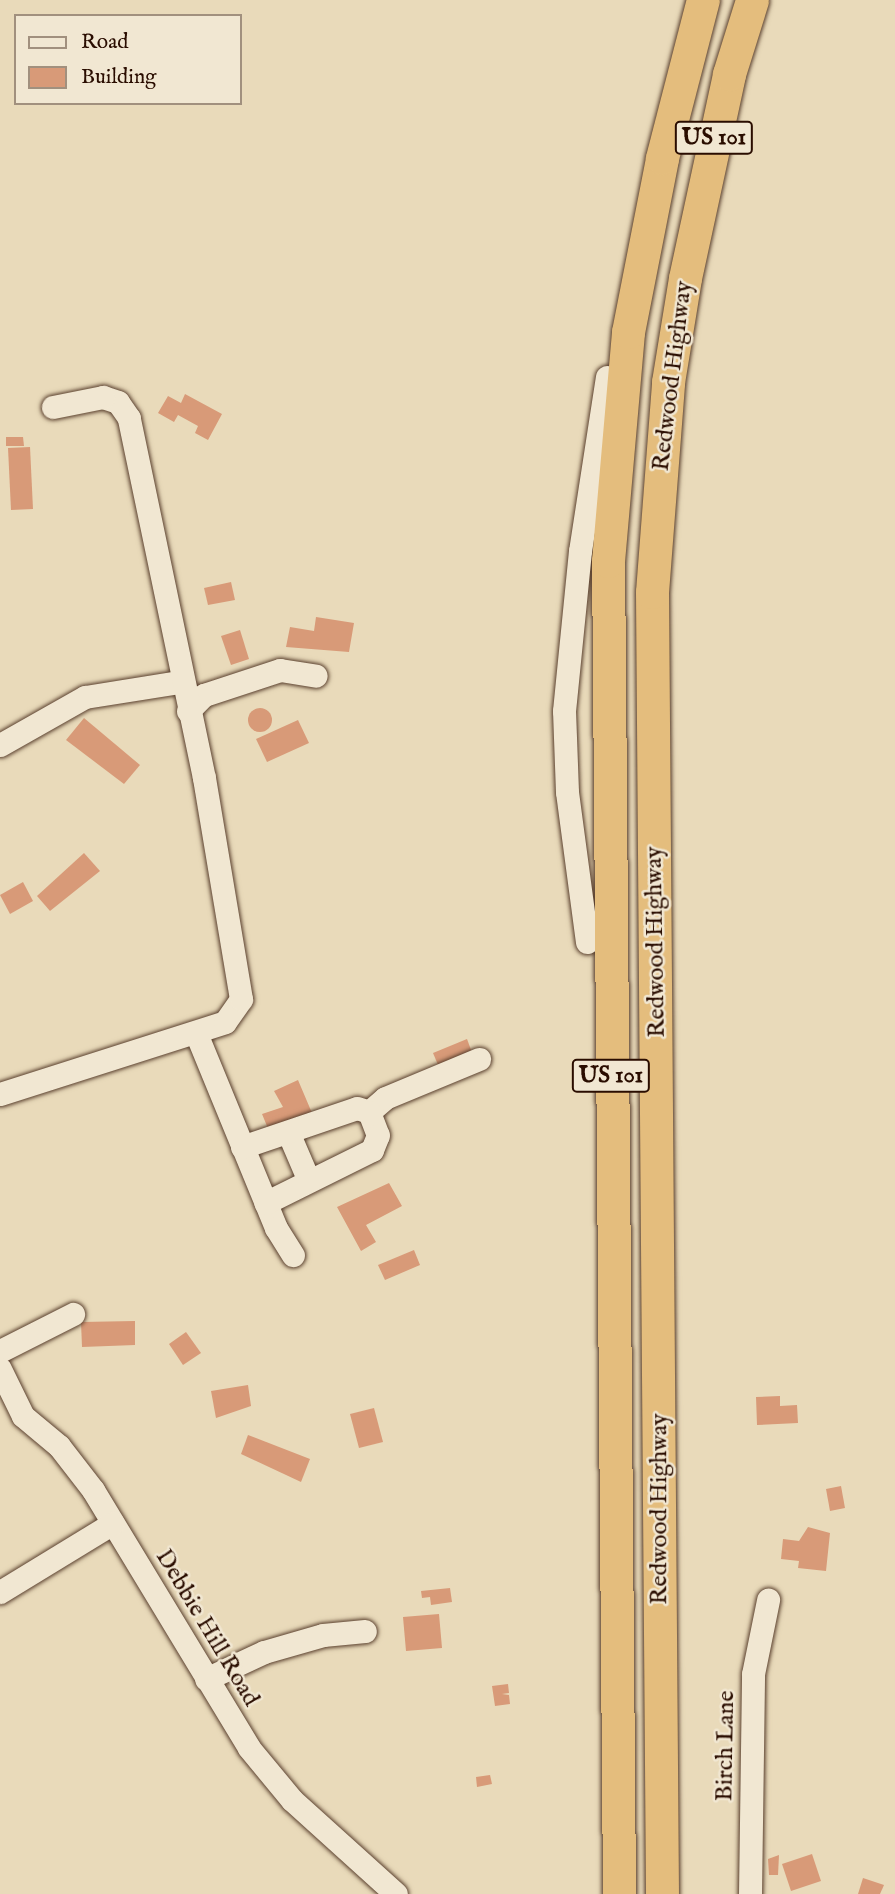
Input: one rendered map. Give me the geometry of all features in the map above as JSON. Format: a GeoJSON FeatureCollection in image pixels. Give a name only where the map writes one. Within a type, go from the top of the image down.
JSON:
{"type":"FeatureCollection","features":[{"type":"Feature","properties":{"kind":"highway","name":"Redwood Highway"},"geometry":{"type":"LineString","coordinates":[[618,1894],[608,561],[619,412],[641,260],[703,0]]}},
{"type":"Feature","properties":{"kind":"highway","name":"Redwood Highway"},"geometry":{"type":"LineString","coordinates":[[662,1894],[652,592],[668,382],[685,278],[729,74],[752,0]]}},
{"type":"Feature","properties":{"kind":"highway"},"geometry":{"type":"LineString","coordinates":[[607,377],[641,260]]}},
{"type":"Feature","properties":{"kind":"highway"},"geometry":{"type":"LineString","coordinates":[[587,942],[613,1288]]}},
{"type":"Feature","properties":{"kind":"street"},"geometry":{"type":"LineString","coordinates":[[587,942],[567,792],[564,711],[580,551],[607,377]]}},
{"type":"Feature","properties":{"kind":"street"},"geometry":{"type":"LineString","coordinates":[[0,1094],[196,1033],[233,1016],[241,989],[188,711],[125,409],[103,397],[53,407]]}},
{"type":"Feature","properties":{"kind":"street"},"geometry":{"type":"LineString","coordinates":[[188,711],[204,695],[280,670],[316,676]]}},
{"type":"Feature","properties":{"kind":"street"},"geometry":{"type":"LineString","coordinates":[[0,745],[85,697],[180,682]]}},
{"type":"Feature","properties":{"kind":"street"},"geometry":{"type":"LineString","coordinates":[[196,1033],[265,1203],[293,1255]]}},
{"type":"Feature","properties":{"kind":"street"},"geometry":{"type":"LineString","coordinates":[[369,1111],[385,1098],[479,1059]]}},
{"type":"Feature","properties":{"kind":"street"},"geometry":{"type":"LineString","coordinates":[[242,1147],[357,1108],[369,1111]]}},
{"type":"Feature","properties":{"kind":"street"},"geometry":{"type":"LineString","coordinates":[[265,1203],[372,1150],[378,1135],[369,1111]]}},
{"type":"Feature","properties":{"kind":"street"},"geometry":{"type":"LineString","coordinates":[[288,1132],[309,1181]]}},
{"type":"Feature","properties":{"kind":"street"},"geometry":{"type":"LineString","coordinates":[[0,1351],[73,1314]]}},
{"type":"Feature","properties":{"kind":"street","name":"Debbie Hill Road"},"geometry":{"type":"LineString","coordinates":[[0,1369],[6,1395],[23,1416],[59,1446],[113,1523],[248,1748],[292,1800],[396,1894]]}},
{"type":"Feature","properties":{"kind":"street"},"geometry":{"type":"LineString","coordinates":[[0,1416],[23,1416]]}},
{"type":"Feature","properties":{"kind":"street"},"geometry":{"type":"LineString","coordinates":[[0,1592],[113,1523]]}},
{"type":"Feature","properties":{"kind":"street","name":"Birch Lane"},"geometry":{"type":"LineString","coordinates":[[751,1894],[753,1674],[768,1600]]}},
{"type":"Feature","properties":{"kind":"street"},"geometry":{"type":"LineString","coordinates":[[206,1679],[264,1652],[323,1635],[365,1631]]}},
{"type":"Feature","properties":{"kind":"building"},"geometry":{"type":"Polygon","coordinates":[[[185,394],[222,414],[208,440],[195,433],[198,426],[178,415],[174,422],[158,413],[168,396],[181,403],[185,394]]]}},
{"type":"Feature","properties":{"kind":"building"},"geometry":{"type":"Polygon","coordinates":[[[6,437],[23,437],[24,446],[6,446],[6,437]]]}},
{"type":"Feature","properties":{"kind":"building"},"geometry":{"type":"Polygon","coordinates":[[[30,447],[33,509],[11,510],[8,448],[30,447]]]}},
{"type":"Feature","properties":{"kind":"building"},"geometry":{"type":"Polygon","coordinates":[[[231,582],[235,600],[208,605],[204,588],[231,582]]]}},
{"type":"Feature","properties":{"kind":"building"},"geometry":{"type":"Polygon","coordinates":[[[316,617],[354,623],[349,652],[286,647],[290,627],[314,631],[316,617]]]}},
{"type":"Feature","properties":{"kind":"building"},"geometry":{"type":"Polygon","coordinates":[[[240,630],[249,659],[231,665],[221,636],[240,630]]]}},
{"type":"Feature","properties":{"kind":"building"},"geometry":{"type":"Polygon","coordinates":[[[260,708],[271,715],[272,720],[265,731],[260,732],[249,725],[248,720],[255,709],[260,708]]]}},
{"type":"Feature","properties":{"kind":"building"},"geometry":{"type":"Polygon","coordinates":[[[84,718],[140,765],[124,784],[66,740],[84,718]]]}},
{"type":"Feature","properties":{"kind":"building"},"geometry":{"type":"Polygon","coordinates":[[[298,720],[309,743],[267,762],[256,739],[298,720]]]}},
{"type":"Feature","properties":{"kind":"building"},"geometry":{"type":"Polygon","coordinates":[[[84,853],[100,871],[50,911],[37,896],[84,853]]]}},
{"type":"Feature","properties":{"kind":"building"},"geometry":{"type":"Polygon","coordinates":[[[23,882],[33,901],[10,914],[0,895],[23,882]]]}},
{"type":"Feature","properties":{"kind":"building"},"geometry":{"type":"Polygon","coordinates":[[[467,1039],[474,1058],[441,1072],[433,1053],[467,1039]]]}},
{"type":"Feature","properties":{"kind":"building"},"geometry":{"type":"Polygon","coordinates":[[[298,1080],[312,1113],[269,1131],[262,1114],[283,1107],[274,1091],[298,1080]]]}},
{"type":"Feature","properties":{"kind":"building"},"geometry":{"type":"Polygon","coordinates":[[[389,1183],[402,1206],[366,1225],[376,1242],[361,1251],[337,1207],[389,1183]]]}},
{"type":"Feature","properties":{"kind":"building"},"geometry":{"type":"Polygon","coordinates":[[[414,1250],[420,1265],[385,1280],[378,1265],[414,1250]]]}},
{"type":"Feature","properties":{"kind":"building"},"geometry":{"type":"Polygon","coordinates":[[[135,1321],[135,1345],[82,1347],[81,1322],[135,1321]]]}},
{"type":"Feature","properties":{"kind":"building"},"geometry":{"type":"Polygon","coordinates":[[[186,1332],[201,1353],[183,1365],[169,1344],[186,1332]]]}},
{"type":"Feature","properties":{"kind":"building"},"geometry":{"type":"Polygon","coordinates":[[[248,1385],[251,1406],[216,1418],[211,1391],[248,1385]]]}},
{"type":"Feature","properties":{"kind":"building"},"geometry":{"type":"Polygon","coordinates":[[[780,1396],[780,1406],[797,1405],[798,1423],[757,1425],[756,1397],[780,1396]]]}},
{"type":"Feature","properties":{"kind":"building"},"geometry":{"type":"Polygon","coordinates":[[[374,1408],[383,1442],[359,1448],[350,1414],[374,1408]]]}},
{"type":"Feature","properties":{"kind":"building"},"geometry":{"type":"Polygon","coordinates":[[[248,1435],[310,1459],[301,1482],[241,1454],[248,1435]]]}},
{"type":"Feature","properties":{"kind":"building"},"geometry":{"type":"Polygon","coordinates":[[[841,1486],[845,1508],[830,1511],[826,1489],[841,1486]]]}},
{"type":"Feature","properties":{"kind":"building"},"geometry":{"type":"Polygon","coordinates":[[[808,1527],[830,1533],[826,1571],[798,1568],[799,1561],[781,1559],[783,1539],[799,1541],[808,1527]]]}},
{"type":"Feature","properties":{"kind":"building"},"geometry":{"type":"Polygon","coordinates":[[[450,1588],[452,1602],[431,1605],[430,1597],[422,1598],[421,1591],[450,1588]]]}},
{"type":"Feature","properties":{"kind":"building"},"geometry":{"type":"Polygon","coordinates":[[[439,1614],[442,1648],[406,1651],[403,1617],[439,1614]]]}},
{"type":"Feature","properties":{"kind":"building"},"geometry":{"type":"Polygon","coordinates":[[[508,1684],[509,1693],[502,1694],[509,1695],[510,1704],[495,1706],[492,1686],[508,1684]]]}},
{"type":"Feature","properties":{"kind":"building"},"geometry":{"type":"Polygon","coordinates":[[[490,1775],[492,1784],[477,1787],[476,1777],[490,1775]]]}},
{"type":"Feature","properties":{"kind":"building"},"geometry":{"type":"Polygon","coordinates":[[[812,1854],[821,1881],[791,1891],[782,1864],[812,1854]]]}},
{"type":"Feature","properties":{"kind":"building"},"geometry":{"type":"Polygon","coordinates":[[[779,1855],[778,1875],[769,1875],[768,1859],[779,1855]]]}},
{"type":"Feature","properties":{"kind":"building"},"geometry":{"type":"Polygon","coordinates":[[[863,1878],[884,1885],[880,1894],[858,1894],[863,1878]]]}}]}
